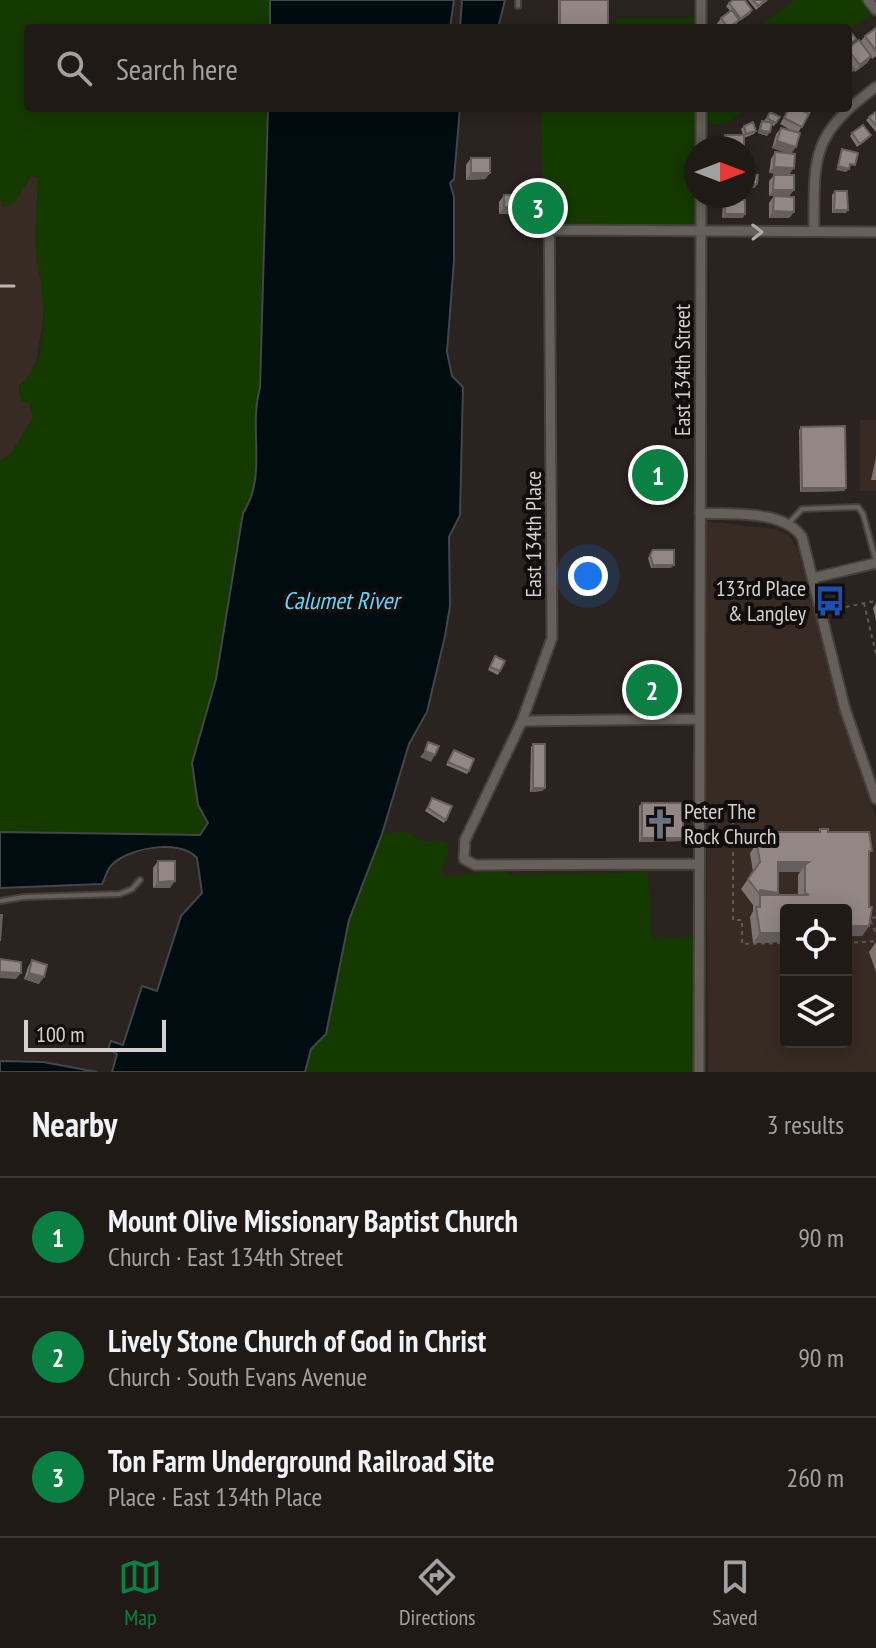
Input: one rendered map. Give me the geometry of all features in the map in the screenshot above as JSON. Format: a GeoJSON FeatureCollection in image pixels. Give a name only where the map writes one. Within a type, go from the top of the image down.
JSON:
{"type":"FeatureCollection","features":[{"type":"Feature","properties":{"kind":"street"},"geometry":{"type":"LineString","coordinates":[[701,0],[701,24]]}},
{"type":"Feature","properties":{"kind":"street"},"geometry":{"type":"LineString","coordinates":[[868,0],[876,10]]}},
{"type":"Feature","properties":{"kind":"street"},"geometry":{"type":"LineString","coordinates":[[852,107],[876,87]]}},
{"type":"Feature","properties":{"kind":"street"},"geometry":{"type":"LineString","coordinates":[[701,112],[701,136]]}},
{"type":"Feature","properties":{"kind":"street"},"geometry":{"type":"LineString","coordinates":[[814,231],[815,166],[822,141],[845,112]]}},
{"type":"Feature","properties":{"kind":"street","name":"East 134th Place"},"geometry":{"type":"LineString","coordinates":[[549,191],[552,638],[522,721],[465,840],[464,859],[475,865],[698,864]]}},
{"type":"Feature","properties":{"kind":"street","name":"East 134th Street"},"geometry":{"type":"LineString","coordinates":[[699,1072],[701,208]]}},
{"type":"Feature","properties":{"kind":"street"},"geometry":{"type":"LineString","coordinates":[[550,230],[876,232]]}},
{"type":"Feature","properties":{"kind":"street"},"geometry":{"type":"LineString","coordinates":[[700,513],[772,518],[788,524],[802,537],[845,709],[876,799]]}},
{"type":"Feature","properties":{"kind":"street"},"geometry":{"type":"LineString","coordinates":[[813,578],[876,562]]}},
{"type":"Feature","properties":{"kind":"street"},"geometry":{"type":"LineString","coordinates":[[522,721],[699,719]]}},
{"type":"Feature","properties":{"kind":"lane"},"geometry":{"type":"LineString","coordinates":[[788,524],[802,509],[858,507],[863,514],[876,562]]}},
{"type":"Feature","properties":{"kind":"lane"},"geometry":{"type":"LineString","coordinates":[[0,901],[120,894],[132,889],[140,880]]}},
{"type":"Feature","properties":{"kind":"path"},"geometry":{"type":"LineString","coordinates":[[828,610],[876,601]]}},
{"type":"Feature","properties":{"kind":"path"},"geometry":{"type":"LineString","coordinates":[[864,603],[876,654]]}},
{"type":"Feature","properties":{"kind":"path"},"geometry":{"type":"LineString","coordinates":[[733,820],[733,920],[742,920],[742,944],[780,943]]}},
{"type":"Feature","properties":{"kind":"path"},"geometry":{"type":"LineString","coordinates":[[876,917],[870,919],[876,934]]}},
{"type":"Feature","properties":{"kind":"path"},"geometry":{"type":"LineString","coordinates":[[852,943],[876,941]]}},
{"type":"Feature","properties":{"kind":"shaded area"},"geometry":{"type":"Polygon","coordinates":[[[30,176],[38,177],[37,259],[45,303],[37,359],[29,377],[19,385],[19,393],[30,403],[33,418],[10,455],[0,461],[0,196],[27,184],[30,176]]]}},
{"type":"Feature","properties":{"kind":"shaded area"},"geometry":{"type":"Polygon","coordinates":[[[860,420],[876,420],[876,491],[860,491],[860,420]]]}},
{"type":"Feature","properties":{"kind":"shaded area"},"geometry":{"type":"Polygon","coordinates":[[[704,521],[776,529],[789,535],[798,549],[836,695],[876,817],[876,1072],[708,1072],[704,521]]]}},
{"type":"Feature","properties":{"kind":"green space"},"geometry":{"type":"Polygon","coordinates":[[[0,0],[270,0],[270,24],[24,24],[24,112],[268,112],[255,483],[243,513],[216,679],[192,763],[198,805],[208,823],[200,835],[0,832],[0,461],[10,455],[33,418],[30,403],[21,402],[19,385],[38,359],[44,326],[35,240],[38,178],[30,176],[15,203],[3,207],[0,197],[0,0]]]}},
{"type":"Feature","properties":{"kind":"green space"},"geometry":{"type":"Polygon","coordinates":[[[795,0],[876,0],[876,11],[852,28],[852,24],[762,24],[795,0]]]}},
{"type":"Feature","properties":{"kind":"green space"},"geometry":{"type":"Polygon","coordinates":[[[616,18],[698,18],[698,24],[616,24],[616,18]]]}},
{"type":"Feature","properties":{"kind":"green space"},"geometry":{"type":"Polygon","coordinates":[[[541,112],[698,112],[698,136],[684,136],[684,208],[697,208],[694,226],[559,223],[557,185],[543,185],[541,112]]]}},
{"type":"Feature","properties":{"kind":"green space"},"geometry":{"type":"Polygon","coordinates":[[[705,112],[742,112],[726,124],[706,124],[705,112]]]}},
{"type":"Feature","properties":{"kind":"green space"},"geometry":{"type":"Polygon","coordinates":[[[406,831],[424,842],[438,840],[450,845],[441,872],[446,877],[501,870],[514,875],[648,872],[652,939],[693,937],[696,1072],[305,1072],[311,1049],[321,1041],[349,920],[382,834],[406,831]]]}},
{"type":"Feature","properties":{"kind":"water"},"geometry":{"type":"Polygon","coordinates":[[[270,0],[454,0],[451,24],[270,24],[270,0]]]}},
{"type":"Feature","properties":{"kind":"water"},"geometry":{"type":"Polygon","coordinates":[[[462,0],[505,0],[499,24],[460,24],[462,0]]]}},
{"type":"Feature","properties":{"kind":"water","name":"Calumet River"},"geometry":{"type":"Polygon","coordinates":[[[268,112],[460,112],[454,179],[450,183],[454,197],[454,260],[447,352],[452,376],[463,387],[460,515],[449,537],[450,606],[427,712],[409,744],[382,834],[349,920],[326,1034],[311,1049],[305,1072],[112,1072],[117,1054],[108,1049],[111,1041],[123,1045],[142,986],[157,991],[181,916],[202,893],[197,858],[178,848],[153,848],[117,860],[102,884],[0,888],[0,832],[200,835],[208,823],[198,805],[192,763],[216,679],[243,513],[255,483],[268,112]]]}},
{"type":"Feature","properties":{"kind":"water"},"geometry":{"type":"Polygon","coordinates":[[[0,1061],[43,1062],[97,1072],[0,1072],[0,1061]]]}},
{"type":"Feature","properties":{"kind":"building"},"geometry":{"type":"Polygon","coordinates":[[[560,0],[608,0],[608,24],[560,24],[560,0]]]}},
{"type":"Feature","properties":{"kind":"building"},"geometry":{"type":"Polygon","coordinates":[[[745,0],[752,10],[741,19],[729,3],[745,0]]]}},
{"type":"Feature","properties":{"kind":"building"},"geometry":{"type":"Polygon","coordinates":[[[732,10],[739,20],[725,24],[721,18],[732,10]]]}},
{"type":"Feature","properties":{"kind":"building"},"geometry":{"type":"Polygon","coordinates":[[[876,28],[876,51],[865,36],[876,28]]]}},
{"type":"Feature","properties":{"kind":"building"},"geometry":{"type":"Polygon","coordinates":[[[859,40],[871,56],[860,65],[852,55],[852,45],[859,40]]]}},
{"type":"Feature","properties":{"kind":"building"},"geometry":{"type":"Polygon","coordinates":[[[770,112],[780,117],[776,123],[767,118],[770,112]]]}},
{"type":"Feature","properties":{"kind":"building"},"geometry":{"type":"Polygon","coordinates":[[[787,112],[809,114],[802,127],[784,118],[787,112]]]}},
{"type":"Feature","properties":{"kind":"building"},"geometry":{"type":"Polygon","coordinates":[[[876,112],[876,126],[869,117],[876,112]]]}},
{"type":"Feature","properties":{"kind":"building"},"geometry":{"type":"Polygon","coordinates":[[[762,121],[772,123],[770,132],[760,130],[762,121]]]}},
{"type":"Feature","properties":{"kind":"building"},"geometry":{"type":"Polygon","coordinates":[[[753,122],[756,131],[746,134],[744,126],[753,122]]]}},
{"type":"Feature","properties":{"kind":"building"},"geometry":{"type":"Polygon","coordinates":[[[863,125],[871,135],[860,144],[852,133],[863,125]]]}},
{"type":"Feature","properties":{"kind":"building"},"geometry":{"type":"Polygon","coordinates":[[[781,128],[800,133],[796,147],[777,141],[781,128]]]}},
{"type":"Feature","properties":{"kind":"building"},"geometry":{"type":"Polygon","coordinates":[[[842,149],[858,153],[855,165],[850,164],[849,169],[838,166],[842,149]]]}},
{"type":"Feature","properties":{"kind":"building"},"geometry":{"type":"Polygon","coordinates":[[[775,152],[795,154],[794,168],[774,167],[775,152]]]}},
{"type":"Feature","properties":{"kind":"building"},"geometry":{"type":"Polygon","coordinates":[[[471,158],[490,158],[490,173],[471,173],[471,158]]]}},
{"type":"Feature","properties":{"kind":"building"},"geometry":{"type":"Polygon","coordinates":[[[774,175],[794,175],[794,190],[773,190],[774,175]]]}},
{"type":"Feature","properties":{"kind":"building"},"geometry":{"type":"Polygon","coordinates":[[[835,191],[847,191],[848,210],[834,210],[835,191]]]}},
{"type":"Feature","properties":{"kind":"building"},"geometry":{"type":"Polygon","coordinates":[[[504,195],[533,195],[533,207],[504,207],[504,195]]]}},
{"type":"Feature","properties":{"kind":"building"},"geometry":{"type":"Polygon","coordinates":[[[774,196],[794,197],[794,212],[773,211],[774,196]]]}},
{"type":"Feature","properties":{"kind":"building"},"geometry":{"type":"Polygon","coordinates":[[[725,208],[745,208],[745,214],[725,214],[725,208]]]}},
{"type":"Feature","properties":{"kind":"building"},"geometry":{"type":"Polygon","coordinates":[[[845,426],[846,488],[802,488],[801,427],[845,426]]]}},
{"type":"Feature","properties":{"kind":"building"},"geometry":{"type":"Polygon","coordinates":[[[646,465],[675,465],[675,479],[646,478],[646,465]]]}},
{"type":"Feature","properties":{"kind":"building"},"geometry":{"type":"Polygon","coordinates":[[[653,550],[674,550],[674,565],[653,565],[650,555],[653,550]]]}},
{"type":"Feature","properties":{"kind":"building"},"geometry":{"type":"Polygon","coordinates":[[[495,656],[505,661],[500,671],[490,667],[495,656]]]}},
{"type":"Feature","properties":{"kind":"building"},"geometry":{"type":"Polygon","coordinates":[[[632,674],[677,676],[677,699],[632,701],[632,674]]]}},
{"type":"Feature","properties":{"kind":"building"},"geometry":{"type":"Polygon","coordinates":[[[428,742],[439,746],[435,755],[425,751],[428,742]]]}},
{"type":"Feature","properties":{"kind":"building"},"geometry":{"type":"Polygon","coordinates":[[[533,744],[545,744],[545,788],[533,788],[533,744]]]}},
{"type":"Feature","properties":{"kind":"building"},"geometry":{"type":"Polygon","coordinates":[[[454,750],[474,759],[469,771],[448,762],[454,750]]]}},
{"type":"Feature","properties":{"kind":"building"},"geometry":{"type":"Polygon","coordinates":[[[432,798],[452,806],[446,820],[428,808],[432,798]]]}},
{"type":"Feature","properties":{"kind":"building","name":"Peter The Rock Church"},"geometry":{"type":"Polygon","coordinates":[[[642,803],[683,803],[683,838],[642,838],[642,803]]]}},
{"type":"Feature","properties":{"kind":"building"},"geometry":{"type":"Polygon","coordinates":[[[820,829],[828,829],[828,832],[869,832],[872,851],[869,851],[869,907],[872,907],[869,926],[852,926],[852,904],[780,904],[780,933],[760,933],[756,907],[760,907],[760,895],[748,879],[760,862],[757,844],[760,844],[760,832],[820,832],[820,829]],[[778,862],[778,893],[760,890],[760,895],[809,895],[805,893],[805,865],[809,862],[778,862]]]}},
{"type":"Feature","properties":{"kind":"building"},"geometry":{"type":"Polygon","coordinates":[[[158,861],[175,861],[175,881],[158,882],[158,861]]]}},
{"type":"Feature","properties":{"kind":"building"},"geometry":{"type":"Polygon","coordinates":[[[0,959],[21,962],[21,973],[0,972],[0,959]]]}},
{"type":"Feature","properties":{"kind":"building"},"geometry":{"type":"Polygon","coordinates":[[[32,960],[47,965],[44,977],[29,973],[32,960]]]}},
{"type":"Feature","properties":{"kind":"railway"},"geometry":{"type":"LineString","coordinates":[[0,286],[14,286]]}},
{"type":"Feature","properties":{"kind":"place","name":"Ton Farm Underground Railroad Site"},"geometry":{"type":"Point","coordinates":[538,208]}},
{"type":"Feature","properties":{"kind":"place","name":"Mount Olive Missionary Baptist Church"},"geometry":{"type":"Point","coordinates":[658,475]}},
{"type":"Feature","properties":{"kind":"place","name":"133rd Place & Langley"},"geometry":{"type":"Point","coordinates":[830,601]}},
{"type":"Feature","properties":{"kind":"place","name":"Lively Stone Church of God in Christ"},"geometry":{"type":"Point","coordinates":[652,690]}},
{"type":"Feature","properties":{"kind":"place","name":"Peter The Rock Church"},"geometry":{"type":"Point","coordinates":[660,824]}}]}
